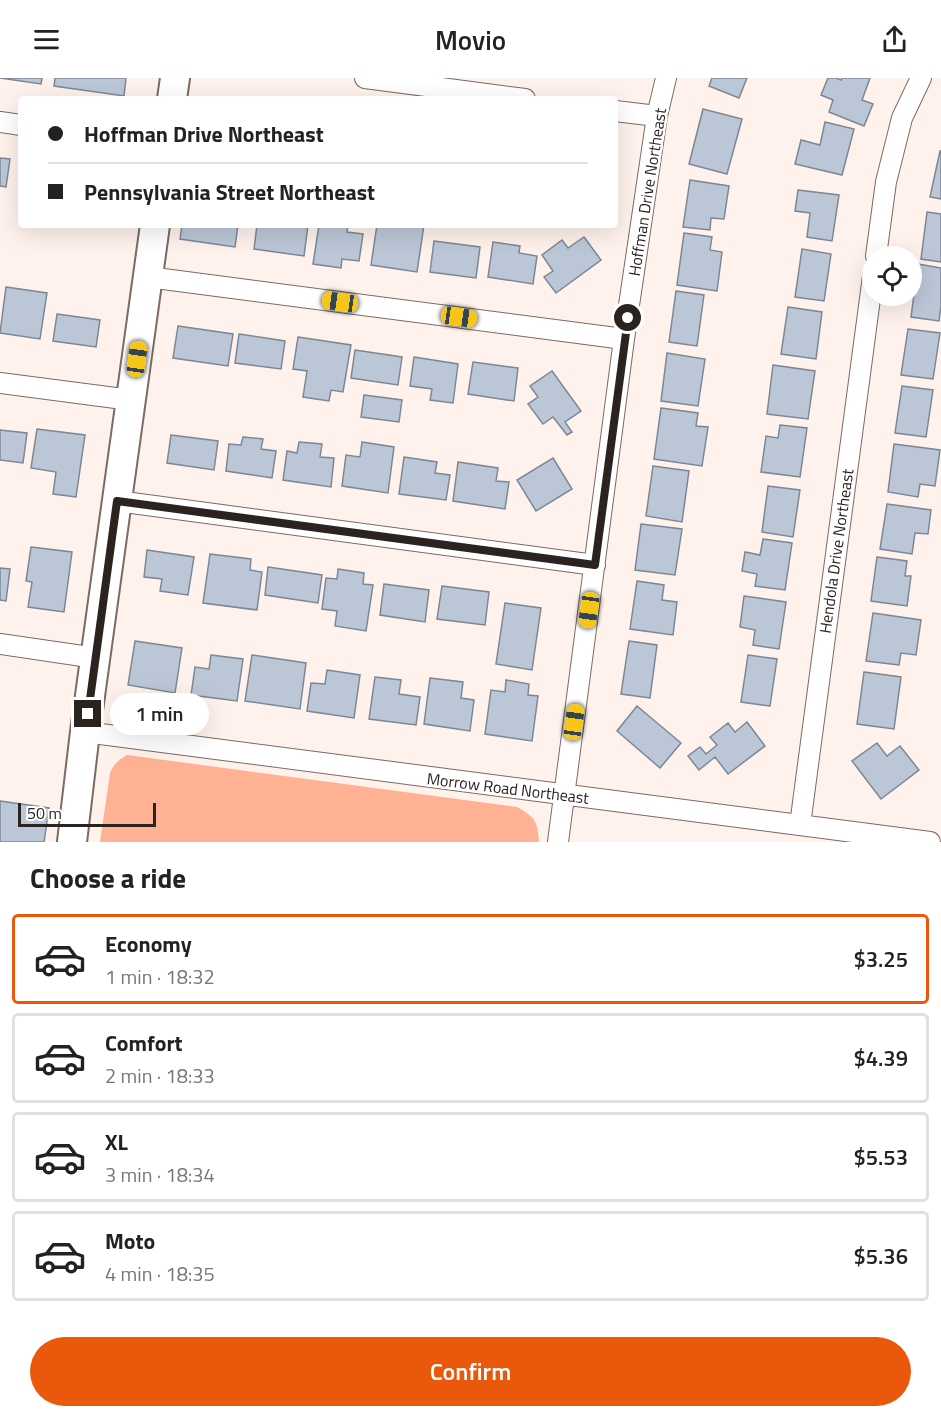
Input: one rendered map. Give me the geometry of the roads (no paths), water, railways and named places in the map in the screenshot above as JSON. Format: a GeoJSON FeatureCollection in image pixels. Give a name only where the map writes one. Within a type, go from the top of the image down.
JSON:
{"type":"FeatureCollection","features":[{"type":"Feature","properties":{"kind":"street"},"geometry":{"type":"LineString","coordinates":[[172,96],[175,78]]}},
{"type":"Feature","properties":{"kind":"street"},"geometry":{"type":"LineString","coordinates":[[365,78],[502,96]]}},
{"type":"Feature","properties":{"kind":"street","name":"Hoffman Drive Northeast"},"geometry":{"type":"LineString","coordinates":[[558,842],[624,339],[657,116],[666,78]]}},
{"type":"Feature","properties":{"kind":"street"},"geometry":{"type":"LineString","coordinates":[[877,246],[886,182],[902,118],[921,78]]}},
{"type":"Feature","properties":{"kind":"street"},"geometry":{"type":"LineString","coordinates":[[618,111],[657,116]]}},
{"type":"Feature","properties":{"kind":"street"},"geometry":{"type":"LineString","coordinates":[[0,122],[18,125]]}},
{"type":"Feature","properties":{"kind":"street"},"geometry":{"type":"LineString","coordinates":[[72,842],[155,228]]}},
{"type":"Feature","properties":{"kind":"street"},"geometry":{"type":"LineString","coordinates":[[148,277],[624,339]]}},
{"type":"Feature","properties":{"kind":"street","name":"Hendola Drive Northeast"},"geometry":{"type":"LineString","coordinates":[[800,825],[869,306]]}},
{"type":"Feature","properties":{"kind":"street"},"geometry":{"type":"LineString","coordinates":[[0,383],[131,400]]}},
{"type":"Feature","properties":{"kind":"street"},"geometry":{"type":"LineString","coordinates":[[117,501],[595,565]]}},
{"type":"Feature","properties":{"kind":"street"},"geometry":{"type":"LineString","coordinates":[[0,644],[96,658]]}},
{"type":"Feature","properties":{"kind":"street","name":"Morrow Road Northeast"},"geometry":{"type":"LineString","coordinates":[[85,732],[930,842]]}}]}
